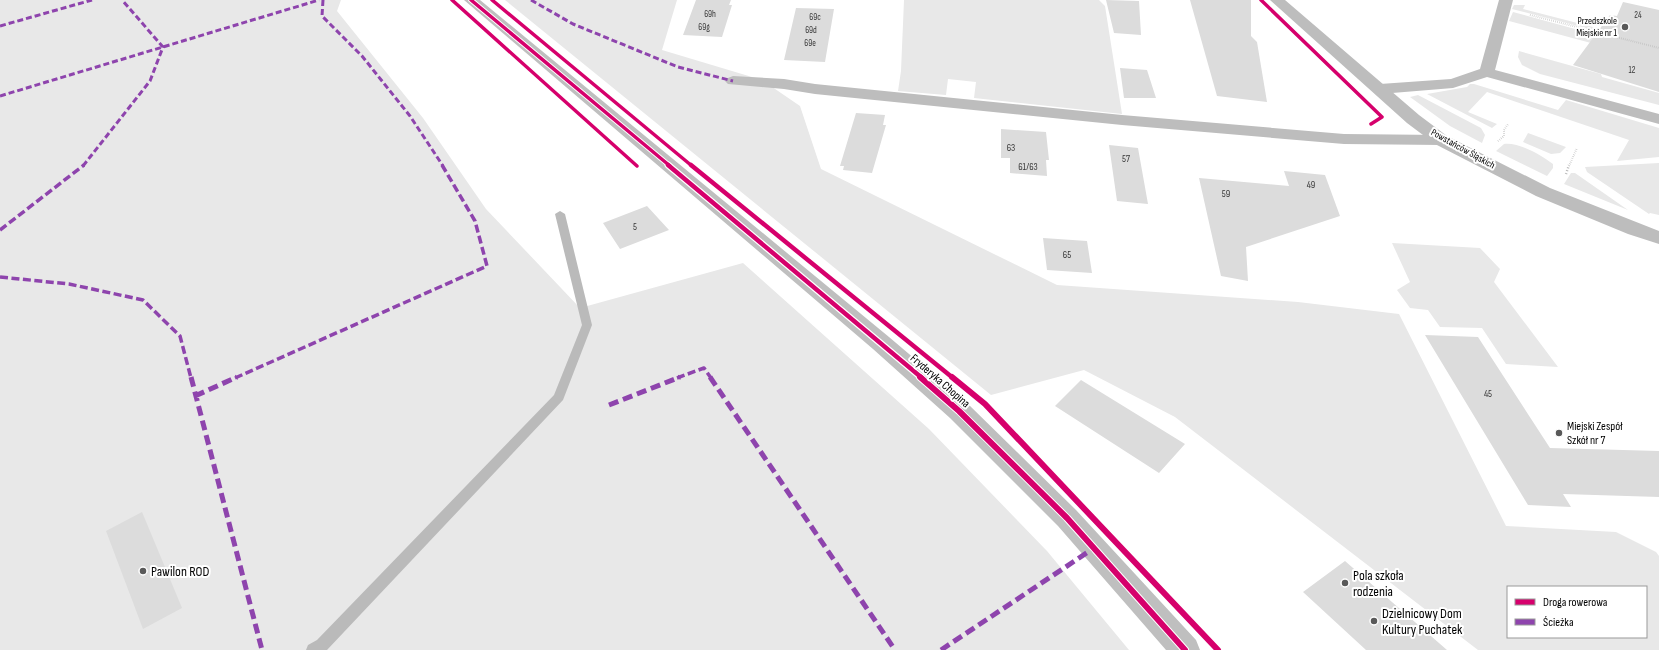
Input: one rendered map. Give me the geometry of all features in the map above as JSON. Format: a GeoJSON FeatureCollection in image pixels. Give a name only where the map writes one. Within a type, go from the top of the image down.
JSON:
{"type":"FeatureCollection","features":[{"type":"Feature","properties":{"kind":"street","name":"Fryderyka Chopina"},"geometry":{"type":"LineString","coordinates":[[471,0],[882,343],[959,411],[1066,518],[1185,650]]}},
{"type":"Feature","properties":{"kind":"street","name":"Powstańców Śląskich"},"geometry":{"type":"LineString","coordinates":[[1277,0],[1413,119],[1441,140],[1543,192],[1634,230],[1659,238]]}},
{"type":"Feature","properties":{"kind":"lane"},"geometry":{"type":"LineString","coordinates":[[1487,72],[1504,4]]}},
{"type":"Feature","properties":{"kind":"lane"},"geometry":{"type":"LineString","coordinates":[[1380,89],[1453,83],[1487,72],[1659,119]]}},
{"type":"Feature","properties":{"kind":"lane"},"geometry":{"type":"LineString","coordinates":[[733,81],[784,84],[815,89],[1122,120],[1344,139],[1441,140]]}},
{"type":"Feature","properties":{"kind":"path"},"geometry":{"type":"LineString","coordinates":[[1504,4],[1659,48]]}},
{"type":"Feature","properties":{"kind":"path"},"geometry":{"type":"LineString","coordinates":[[1504,136],[1504,130],[1508,124]]}},
{"type":"Feature","properties":{"kind":"path"},"geometry":{"type":"LineString","coordinates":[[1571,166],[1570,158],[1577,148]]}},
{"type":"Feature","properties":{"kind":"shaded area"},"geometry":{"type":"Polygon","coordinates":[[[0,0],[341,0],[337,11],[423,118],[486,209],[580,308],[743,263],[929,429],[1047,551],[1129,650],[0,650],[0,0]]]}},
{"type":"Feature","properties":{"kind":"shaded area"},"geometry":{"type":"Polygon","coordinates":[[[505,0],[677,0],[662,50],[762,80],[800,106],[821,169],[1057,285],[1298,302],[1399,314],[1506,526],[1616,532],[1656,552],[1659,556],[1659,650],[1478,650],[1175,417],[1084,370],[991,395],[505,0]]]}},
{"type":"Feature","properties":{"kind":"shaded area"},"geometry":{"type":"Polygon","coordinates":[[[904,0],[1099,0],[1105,6],[1122,114],[974,98],[976,82],[948,79],[946,95],[898,91],[901,71],[904,0]]]}},
{"type":"Feature","properties":{"kind":"shaded area"},"geometry":{"type":"Polygon","coordinates":[[[1514,5],[1525,5],[1523,9],[1659,44],[1659,47],[1512,9],[1514,5]]]}},
{"type":"Feature","properties":{"kind":"shaded area"},"geometry":{"type":"Polygon","coordinates":[[[1513,12],[1659,52],[1617,50],[1509,21],[1513,12]]]}},
{"type":"Feature","properties":{"kind":"shaded area"},"geometry":{"type":"Polygon","coordinates":[[[1519,51],[1601,74],[1602,77],[1659,93],[1659,105],[1540,74],[1522,65],[1518,57],[1519,51]]]}},
{"type":"Feature","properties":{"kind":"shaded area"},"geometry":{"type":"Polygon","coordinates":[[[1470,84],[1558,110],[1566,100],[1659,128],[1659,157],[1617,161],[1629,140],[1487,92],[1468,112],[1497,124],[1492,128],[1427,94],[1467,87],[1470,84]]]}},
{"type":"Feature","properties":{"kind":"shaded area"},"geometry":{"type":"Polygon","coordinates":[[[1418,95],[1481,128],[1485,135],[1482,143],[1450,126],[1410,97],[1418,95]]]}},
{"type":"Feature","properties":{"kind":"shaded area"},"geometry":{"type":"Polygon","coordinates":[[[1528,133],[1566,147],[1560,153],[1551,154],[1523,142],[1528,133]]]}},
{"type":"Feature","properties":{"kind":"shaded area"},"geometry":{"type":"Polygon","coordinates":[[[1504,144],[1516,145],[1530,150],[1553,164],[1553,168],[1547,176],[1496,151],[1504,144]]]}},
{"type":"Feature","properties":{"kind":"shaded area"},"geometry":{"type":"Polygon","coordinates":[[[1659,163],[1659,215],[1649,214],[1587,172],[1585,167],[1659,163]]]}},
{"type":"Feature","properties":{"kind":"shaded area"},"geometry":{"type":"Polygon","coordinates":[[[1571,173],[1575,173],[1628,210],[1564,184],[1571,173]]]}},
{"type":"Feature","properties":{"kind":"shaded area"},"geometry":{"type":"Polygon","coordinates":[[[1392,243],[1480,248],[1500,269],[1494,282],[1558,367],[1506,364],[1482,328],[1440,327],[1428,310],[1410,308],[1397,290],[1410,282],[1392,243]]]}},
{"type":"Feature","properties":{"kind":"building"},"geometry":{"type":"Polygon","coordinates":[[[696,0],[731,0],[729,5],[732,5],[722,37],[683,35],[696,0]]]}},
{"type":"Feature","properties":{"kind":"building"},"geometry":{"type":"Polygon","coordinates":[[[1106,0],[1139,1],[1141,35],[1114,33],[1106,0]]]}},
{"type":"Feature","properties":{"kind":"building"},"geometry":{"type":"Polygon","coordinates":[[[1190,0],[1251,0],[1251,36],[1257,42],[1267,102],[1217,96],[1190,0]]]}},
{"type":"Feature","properties":{"kind":"building"},"geometry":{"type":"Polygon","coordinates":[[[1623,2],[1659,10],[1659,92],[1573,65],[1610,15],[1617,16],[1623,2]]]}},
{"type":"Feature","properties":{"kind":"building"},"geometry":{"type":"Polygon","coordinates":[[[796,8],[834,9],[825,62],[784,60],[796,8]]]}},
{"type":"Feature","properties":{"kind":"building"},"geometry":{"type":"Polygon","coordinates":[[[1120,68],[1147,70],[1156,98],[1124,98],[1120,68]]]}},
{"type":"Feature","properties":{"kind":"building"},"geometry":{"type":"Polygon","coordinates":[[[856,113],[885,115],[883,125],[886,125],[872,173],[843,170],[844,166],[840,166],[856,113]]]}},
{"type":"Feature","properties":{"kind":"building"},"geometry":{"type":"Polygon","coordinates":[[[1001,129],[1046,132],[1049,160],[1046,160],[1047,176],[1010,173],[1010,158],[1001,158],[1001,129]]]}},
{"type":"Feature","properties":{"kind":"building"},"geometry":{"type":"Polygon","coordinates":[[[1109,145],[1138,148],[1148,204],[1117,201],[1109,145]]]}},
{"type":"Feature","properties":{"kind":"building"},"geometry":{"type":"Polygon","coordinates":[[[1284,171],[1325,175],[1340,216],[1246,247],[1248,281],[1221,276],[1199,178],[1289,186],[1284,171]]]}},
{"type":"Feature","properties":{"kind":"building"},"geometry":{"type":"Polygon","coordinates":[[[647,206],[669,230],[620,249],[603,223],[647,206]]]}},
{"type":"Feature","properties":{"kind":"building"},"geometry":{"type":"Polygon","coordinates":[[[1043,238],[1087,241],[1092,273],[1047,270],[1043,238]]]}},
{"type":"Feature","properties":{"kind":"building"},"geometry":{"type":"Polygon","coordinates":[[[1425,335],[1478,337],[1550,448],[1659,451],[1659,497],[1563,494],[1571,507],[1528,505],[1425,335]]]}},
{"type":"Feature","properties":{"kind":"building"},"geometry":{"type":"Polygon","coordinates":[[[1081,380],[1185,444],[1159,473],[1055,406],[1081,380]]]}},
{"type":"Feature","properties":{"kind":"building"},"geometry":{"type":"Polygon","coordinates":[[[142,512],[182,608],[143,629],[106,531],[142,512]]]}},
{"type":"Feature","properties":{"kind":"building","name":"Dzielnicowy Dom Kultury Puchatek"},"geometry":{"type":"Polygon","coordinates":[[[1345,561],[1447,650],[1366,650],[1303,592],[1345,561]]]}},
{"type":"Feature","properties":{"kind":"waterway"},"geometry":{"type":"LineString","coordinates":[[313,650],[322,645],[559,397],[587,325],[560,214]]}},
{"type":"Feature","properties":{"kind":"marked path"},"geometry":{"type":"LineString","coordinates":[[0,26],[92,0]]}},
{"type":"Feature","properties":{"kind":"marked path"},"geometry":{"type":"LineString","coordinates":[[0,230],[82,168],[150,81],[163,47],[122,0]]}},
{"type":"Feature","properties":{"kind":"marked path"},"geometry":{"type":"LineString","coordinates":[[0,96],[319,0]]}},
{"type":"Feature","properties":{"kind":"marked path"},"geometry":{"type":"LineString","coordinates":[[195,396],[487,266],[475,221],[458,190],[410,116],[362,56],[322,16],[323,0]]}},
{"type":"Feature","properties":{"kind":"marked path"},"geometry":{"type":"LineString","coordinates":[[531,0],[573,24],[678,67],[733,81]]}},
{"type":"Feature","properties":{"kind":"marked path"},"geometry":{"type":"LineString","coordinates":[[0,277],[69,284],[143,300],[180,336],[262,650]]}},
{"type":"Feature","properties":{"kind":"marked path"},"geometry":{"type":"LineString","coordinates":[[609,405],[704,368],[895,650]]}},
{"type":"Feature","properties":{"kind":"marked path"},"geometry":{"type":"LineString","coordinates":[[941,650],[1094,548]]}},
{"type":"Feature","properties":{"kind":"cycle path"},"geometry":{"type":"LineString","coordinates":[[452,0],[637,166]]}},
{"type":"Feature","properties":{"kind":"cycle path"},"geometry":{"type":"LineString","coordinates":[[471,0],[881,343],[959,411],[1067,518],[1185,650]]}},
{"type":"Feature","properties":{"kind":"cycle path"},"geometry":{"type":"LineString","coordinates":[[492,0],[638,122],[985,404],[1218,650]]}},
{"type":"Feature","properties":{"kind":"cycle path"},"geometry":{"type":"LineString","coordinates":[[1261,0],[1382,117],[1371,124]]}},
{"type":"Feature","properties":{"kind":"place","name":"Przedszkole Miejskie nr 1"},"geometry":{"type":"Point","coordinates":[1625,27]}},
{"type":"Feature","properties":{"kind":"place","name":"Miejski Zespół Szkół nr 7"},"geometry":{"type":"Point","coordinates":[1559,433]}},
{"type":"Feature","properties":{"kind":"place","name":"Pawilon ROD"},"geometry":{"type":"Point","coordinates":[143,571]}},
{"type":"Feature","properties":{"kind":"place","name":"Pola szkoła rodzenia"},"geometry":{"type":"Point","coordinates":[1345,583]}},
{"type":"Feature","properties":{"kind":"place","name":"Dzielnicowy Dom Kultury Puchatek"},"geometry":{"type":"Point","coordinates":[1374,621]}}]}
